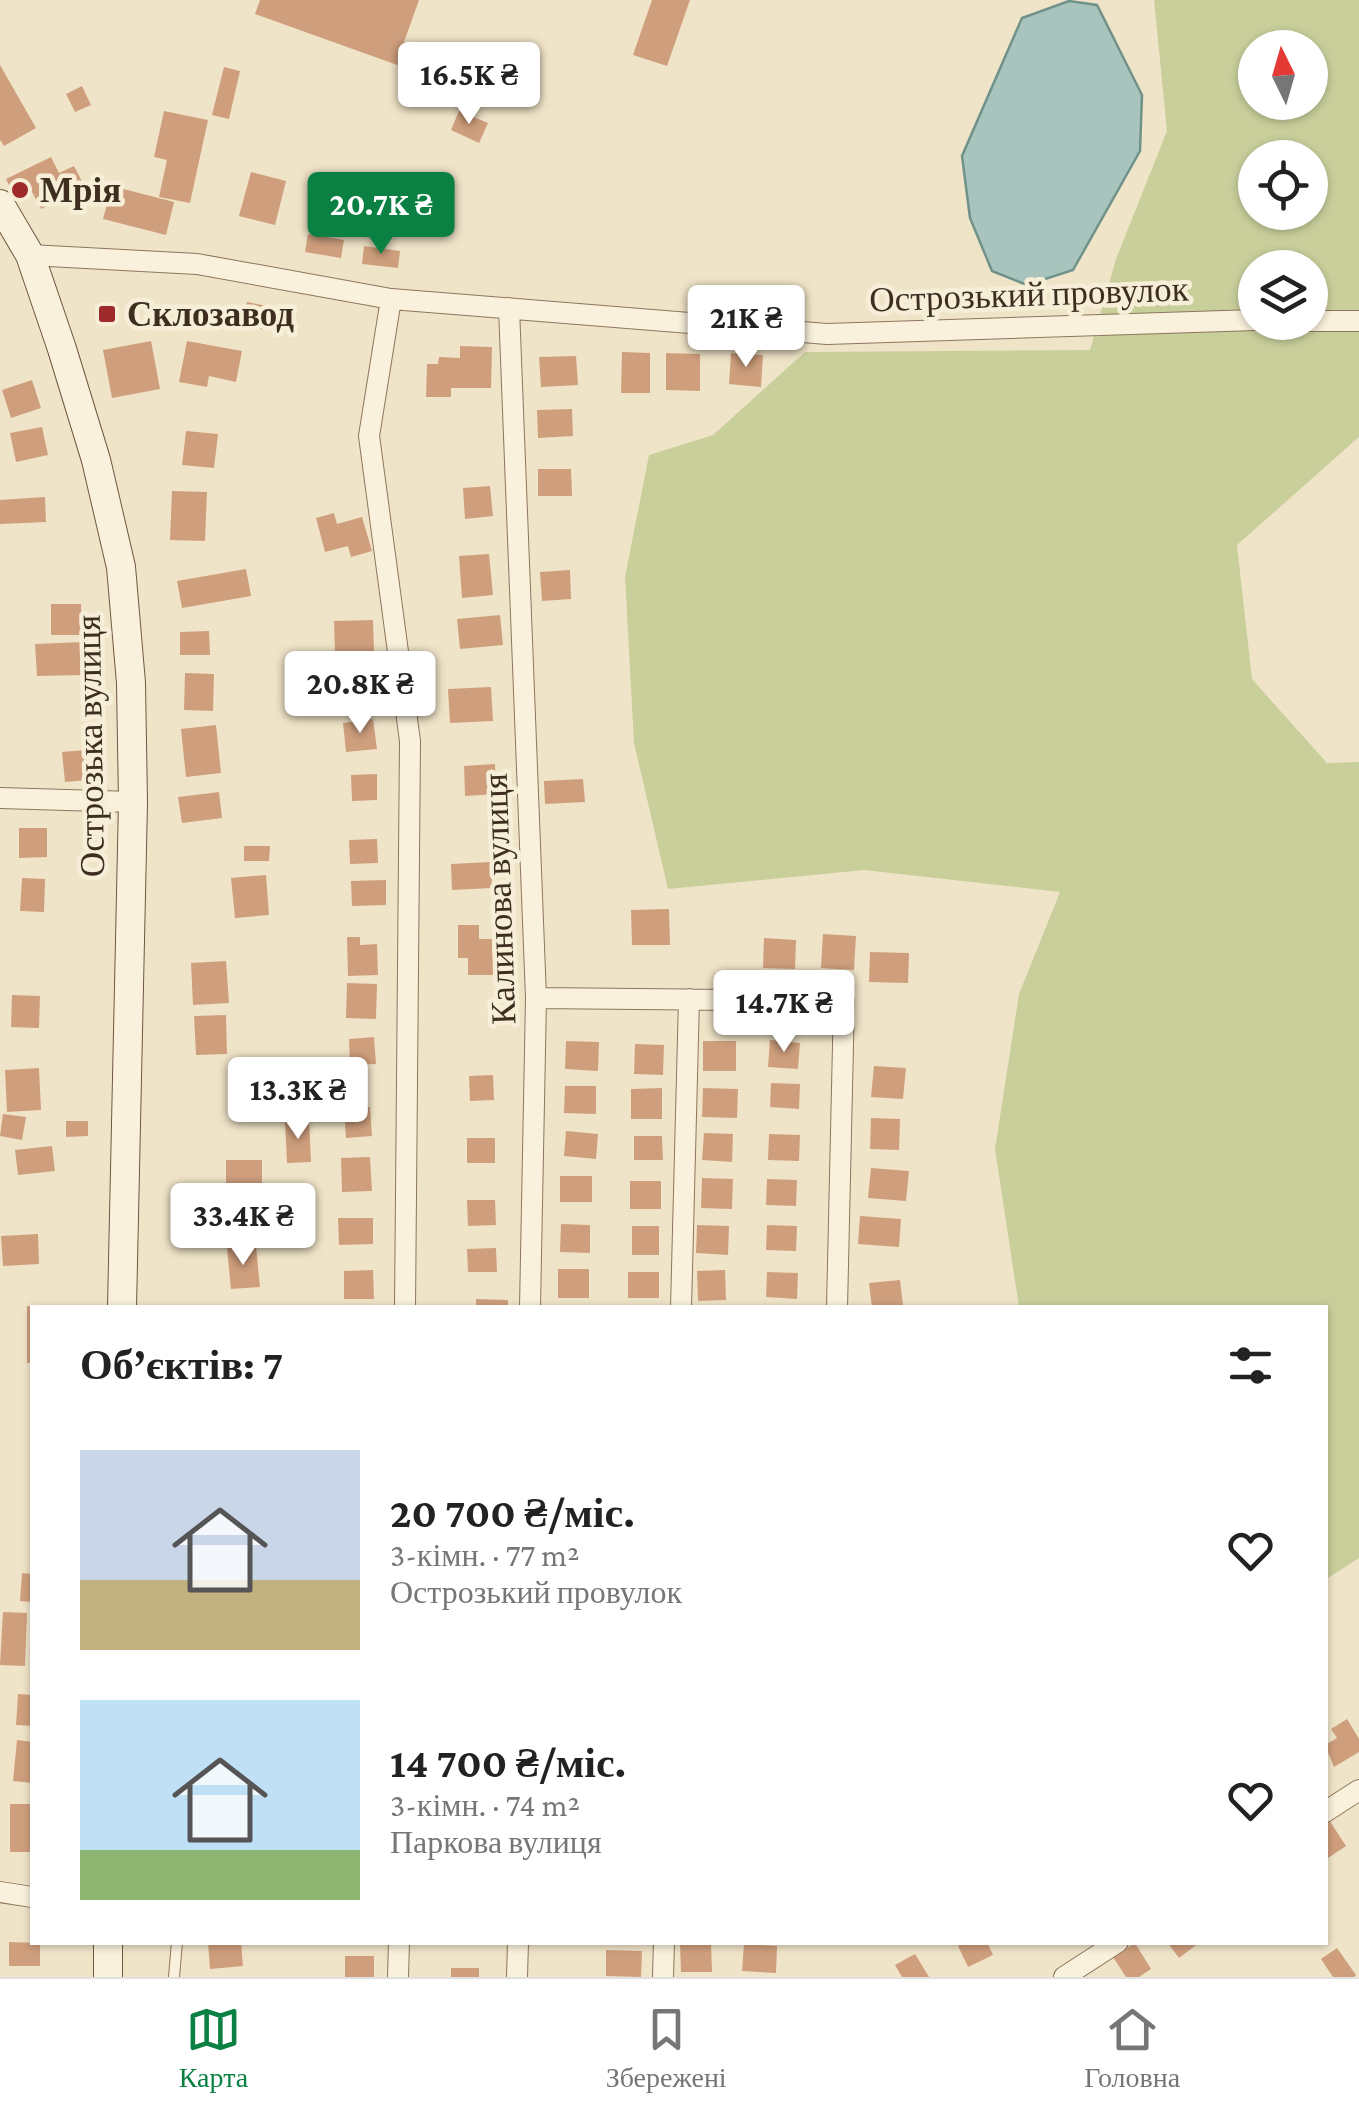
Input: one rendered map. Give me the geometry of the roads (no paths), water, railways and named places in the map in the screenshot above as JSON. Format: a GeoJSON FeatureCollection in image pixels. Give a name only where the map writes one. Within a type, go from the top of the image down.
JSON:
{"type":"FeatureCollection","features":[{"type":"Feature","properties":{"kind":"main road","name":"Острозька вулиця"},"geometry":{"type":"LineString","coordinates":[[0,204],[30,255],[96,460],[121,566],[131,683],[133,802],[122,1305]]}},
{"type":"Feature","properties":{"kind":"main road"},"geometry":{"type":"LineString","coordinates":[[108,1945],[108,1977]]}},
{"type":"Feature","properties":{"kind":"street","name":"Острозький провулок"},"geometry":{"type":"LineString","coordinates":[[30,255],[197,264],[392,298],[827,334],[1238,321]]}},
{"type":"Feature","properties":{"kind":"street"},"geometry":{"type":"LineString","coordinates":[[392,298],[368,436],[410,742],[405,1305]]}},
{"type":"Feature","properties":{"kind":"street","name":"Калинова вулиця"},"geometry":{"type":"LineString","coordinates":[[509,308],[536,998],[530,1305]]}},
{"type":"Feature","properties":{"kind":"street"},"geometry":{"type":"LineString","coordinates":[[1328,321],[1359,321]]}},
{"type":"Feature","properties":{"kind":"street"},"geometry":{"type":"LineString","coordinates":[[0,798],[133,802]]}},
{"type":"Feature","properties":{"kind":"street"},"geometry":{"type":"LineString","coordinates":[[536,998],[844,1001],[837,1305]]}},
{"type":"Feature","properties":{"kind":"street"},"geometry":{"type":"LineString","coordinates":[[681,1305],[689,998]]}},
{"type":"Feature","properties":{"kind":"street"},"geometry":{"type":"LineString","coordinates":[[1328,1810],[1359,1790]]}},
{"type":"Feature","properties":{"kind":"street"},"geometry":{"type":"LineString","coordinates":[[0,1892],[30,1897]]}},
{"type":"Feature","properties":{"kind":"street"},"geometry":{"type":"LineString","coordinates":[[398,1945],[398,1977]]}},
{"type":"Feature","properties":{"kind":"street"},"geometry":{"type":"LineString","coordinates":[[517,1977],[518,1945]]}},
{"type":"Feature","properties":{"kind":"street"},"geometry":{"type":"LineString","coordinates":[[662,1977],[664,1945]]}},
{"type":"Feature","properties":{"kind":"street"},"geometry":{"type":"LineString","coordinates":[[1064,1977],[1113,1945]]}},
{"type":"Feature","properties":{"kind":"lane"},"geometry":{"type":"LineString","coordinates":[[174,1977],[177,1945]]}},
{"type":"Feature","properties":{"kind":"water"},"geometry":{"type":"Polygon","coordinates":[[[1069,1],[1097,5],[1142,95],[1140,151],[1073,270],[1027,285],[992,271],[970,218],[962,156],[1022,18],[1069,1]]]}},
{"type":"Feature","properties":{"kind":"place","name":"Мрія"},"geometry":{"type":"Point","coordinates":[20,190]}},
{"type":"Feature","properties":{"kind":"place","name":"Склозавод"},"geometry":{"type":"Point","coordinates":[107,314]}}]}
